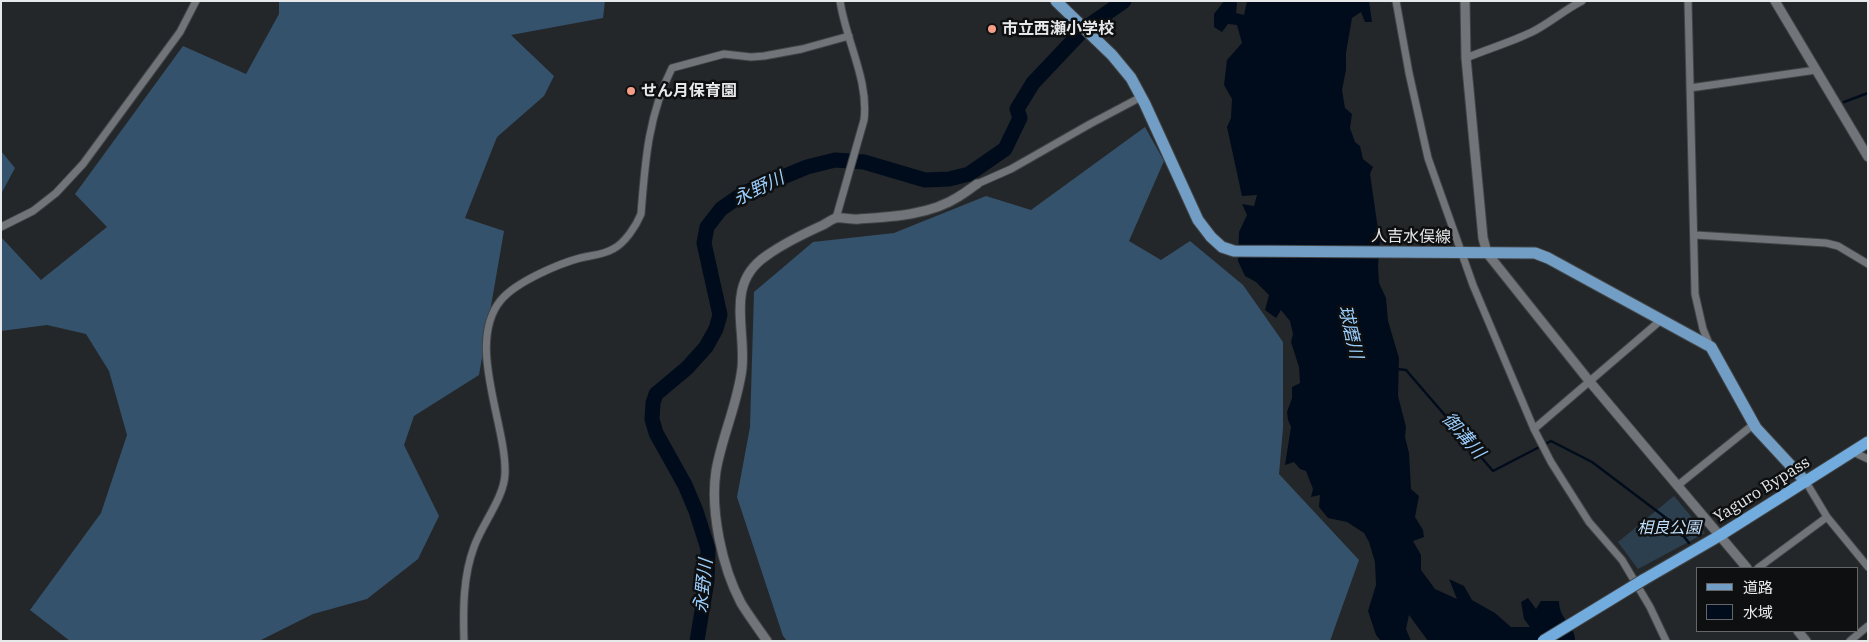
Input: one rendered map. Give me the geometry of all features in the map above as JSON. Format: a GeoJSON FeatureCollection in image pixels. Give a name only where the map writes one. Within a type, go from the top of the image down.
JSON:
{"type":"FeatureCollection","features":[{"type":"Feature","properties":{"kind":"highway","name":"Yaguro Bypass"},"geometry":{"type":"LineString","coordinates":[[1542,641],[1719,536],[1868,442]]}},
{"type":"Feature","properties":{"kind":"main road","name":"人吉水俣線"},"geometry":{"type":"LineString","coordinates":[[1056,1],[1098,40],[1130,78],[1141,97],[1198,220],[1211,237],[1222,247],[1234,251],[1535,254],[1548,258],[1711,347]]}},
{"type":"Feature","properties":{"kind":"main road"},"geometry":{"type":"LineString","coordinates":[[1711,347],[1754,424],[1806,482]]}},
{"type":"Feature","properties":{"kind":"street"},"geometry":{"type":"LineString","coordinates":[[1,228],[33,211],[56,193],[83,164],[180,32],[196,1]]}},
{"type":"Feature","properties":{"kind":"street"},"geometry":{"type":"LineString","coordinates":[[836,218],[866,108],[861,80],[840,1]]}},
{"type":"Feature","properties":{"kind":"street"},"geometry":{"type":"LineString","coordinates":[[1396,1],[1409,73],[1428,158],[1459,254],[1534,429],[1551,462],[1589,522],[1622,560],[1650,607],[1666,641]]}},
{"type":"Feature","properties":{"kind":"street"},"geometry":{"type":"LineString","coordinates":[[1465,1],[1466,58],[1487,253],[1590,382],[1746,567]]}},
{"type":"Feature","properties":{"kind":"street"},"geometry":{"type":"LineString","coordinates":[[1466,58],[1531,32],[1582,1]]}},
{"type":"Feature","properties":{"kind":"street"},"geometry":{"type":"LineString","coordinates":[[1688,1],[1695,294],[1703,329],[1711,347]]}},
{"type":"Feature","properties":{"kind":"street"},"geometry":{"type":"LineString","coordinates":[[1775,1],[1868,157]]}},
{"type":"Feature","properties":{"kind":"street"},"geometry":{"type":"LineString","coordinates":[[464,641],[463,614],[466,574],[474,547],[503,486],[505,473],[487,365],[488,329],[492,314],[502,300],[541,272],[581,258],[604,254],[616,248],[637,224],[641,214],[648,141],[653,116],[662,87],[672,68],[724,54],[751,57],[764,56],[810,47],[848,36]]}},
{"type":"Feature","properties":{"kind":"street"},"geometry":{"type":"LineString","coordinates":[[1690,88],[1816,70]]}},
{"type":"Feature","properties":{"kind":"street"},"geometry":{"type":"LineString","coordinates":[[767,641],[742,603],[732,583],[725,560],[715,507],[717,466],[738,391],[742,368],[743,345],[740,306],[742,287],[749,272],[765,257],[789,242],[836,218],[857,219],[919,212],[958,198],[977,184],[1011,169],[1141,97]]}},
{"type":"Feature","properties":{"kind":"street"},"geometry":{"type":"LineString","coordinates":[[1695,235],[1826,242],[1838,246],[1868,264]]}},
{"type":"Feature","properties":{"kind":"street"},"geometry":{"type":"LineString","coordinates":[[1534,429],[1661,320]]}},
{"type":"Feature","properties":{"kind":"street"},"geometry":{"type":"LineString","coordinates":[[1677,486],[1754,424]]}},
{"type":"Feature","properties":{"kind":"street"},"geometry":{"type":"LineString","coordinates":[[1854,452],[1868,460]]}},
{"type":"Feature","properties":{"kind":"street"},"geometry":{"type":"LineString","coordinates":[[1806,482],[1827,517],[1868,567]]}},
{"type":"Feature","properties":{"kind":"street"},"geometry":{"type":"LineString","coordinates":[[1759,567],[1827,517]]}},
{"type":"Feature","properties":{"kind":"street"},"geometry":{"type":"LineString","coordinates":[[1850,641],[1868,626]]}},
{"type":"Feature","properties":{"kind":"green space","name":"相良公園"},"geometry":{"type":"Polygon","coordinates":[[[1674,496],[1705,533],[1638,569],[1618,542],[1674,496]]]}},
{"type":"Feature","properties":{"kind":"shaded area"},"geometry":{"type":"Polygon","coordinates":[[[279,1],[605,1],[603,18],[511,35],[554,76],[544,96],[497,137],[465,218],[504,231],[479,375],[414,416],[404,445],[439,516],[418,559],[367,599],[313,614],[259,641],[70,641],[30,610],[101,513],[127,435],[109,371],[86,334],[47,325],[1,331],[1,237],[41,280],[107,227],[75,194],[183,46],[246,74],[279,14],[279,1]]]}},
{"type":"Feature","properties":{"kind":"shaded area"},"geometry":{"type":"Polygon","coordinates":[[[1145,127],[1164,161],[1129,241],[1161,260],[1190,241],[1243,285],[1283,342],[1283,428],[1279,474],[1359,560],[1330,641],[787,641],[783,636],[737,497],[750,427],[754,292],[813,242],[894,233],[986,196],[1031,210],[1145,127]]]}},
{"type":"Feature","properties":{"kind":"shaded area"},"geometry":{"type":"Polygon","coordinates":[[[1,151],[15,168],[1,194],[1,151]]]}},
{"type":"Feature","properties":{"kind":"water","name":"球磨川"},"geometry":{"type":"Polygon","coordinates":[[[1224,1],[1236,1],[1236,13],[1244,15],[1247,1],[1369,1],[1372,22],[1365,22],[1361,12],[1352,18],[1342,90],[1345,108],[1352,114],[1350,128],[1355,142],[1360,146],[1363,159],[1373,167],[1370,174],[1378,229],[1374,234],[1380,241],[1379,283],[1386,298],[1388,321],[1399,358],[1398,396],[1406,427],[1405,437],[1409,453],[1411,489],[1419,496],[1415,517],[1423,530],[1424,537],[1413,541],[1421,555],[1421,570],[1435,589],[1457,599],[1449,579],[1464,586],[1472,600],[1495,613],[1511,627],[1530,627],[1524,619],[1521,602],[1528,598],[1536,609],[1541,601],[1559,601],[1562,613],[1575,636],[1575,641],[1428,641],[1409,615],[1406,629],[1411,641],[1381,641],[1376,635],[1368,611],[1376,585],[1375,562],[1369,542],[1364,533],[1347,522],[1328,518],[1319,507],[1320,495],[1311,497],[1313,489],[1306,471],[1300,469],[1294,462],[1285,465],[1291,427],[1287,412],[1292,398],[1292,387],[1300,383],[1299,367],[1291,342],[1293,334],[1290,321],[1281,310],[1276,318],[1265,310],[1269,295],[1256,282],[1245,276],[1238,261],[1239,232],[1247,215],[1242,204],[1254,206],[1257,195],[1242,196],[1227,127],[1231,118],[1232,99],[1224,85],[1227,60],[1242,43],[1237,25],[1228,24],[1222,32],[1214,27],[1214,14],[1224,1]]]}},
{"type":"Feature","properties":{"kind":"waterway","name":"永野川"},"geometry":{"type":"LineString","coordinates":[[697,641],[707,581],[708,549],[696,511],[685,485],[656,433],[652,419],[653,403],[656,394],[687,368],[706,347],[716,329],[720,315],[704,243],[707,227],[721,209],[744,193],[807,167],[835,160],[864,162],[925,180],[949,179],[969,174],[1005,149],[1020,118],[1017,109],[1033,83],[1084,29],[1124,1]]}},
{"type":"Feature","properties":{"kind":"waterway"},"geometry":{"type":"LineString","coordinates":[[1844,102],[1868,93]]}},
{"type":"Feature","properties":{"kind":"waterway","name":"御溝川"},"geometry":{"type":"LineString","coordinates":[[1397,369],[1406,370],[1493,471],[1551,441],[1592,462],[1674,524],[1689,543]]}},
{"type":"Feature","properties":{"kind":"place","name":"市立西瀬小学校"},"geometry":{"type":"Point","coordinates":[992,29]}},
{"type":"Feature","properties":{"kind":"place","name":"せん月保育園"},"geometry":{"type":"Point","coordinates":[631,91]}}]}
